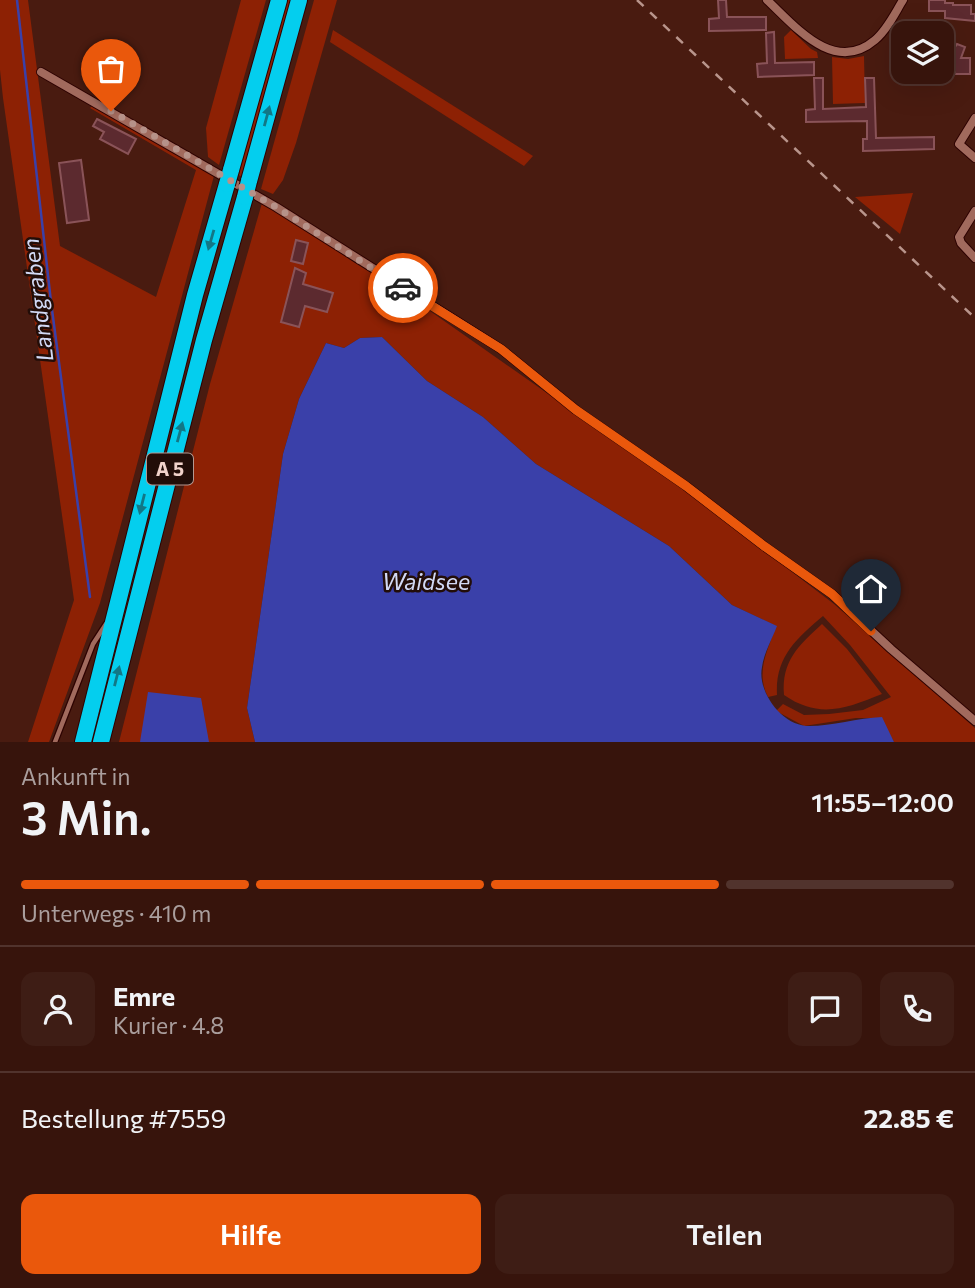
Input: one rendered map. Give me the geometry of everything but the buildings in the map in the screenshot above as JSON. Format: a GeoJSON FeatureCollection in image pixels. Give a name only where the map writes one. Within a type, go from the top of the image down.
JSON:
{"type":"FeatureCollection","features":[{"type":"Feature","properties":{"kind":"highway","name":"A 5"},"geometry":{"type":"LineString","coordinates":[[83,742],[195,295],[279,0]]}},
{"type":"Feature","properties":{"kind":"highway","name":"A 5"},"geometry":{"type":"LineString","coordinates":[[101,742],[204,340],[299,0]]}},
{"type":"Feature","properties":{"kind":"street"},"geometry":{"type":"LineString","coordinates":[[767,0],[810,40],[825,49],[842,52],[855,50],[876,40],[903,0]]}},
{"type":"Feature","properties":{"kind":"street"},"geometry":{"type":"LineString","coordinates":[[41,72],[276,207],[501,349],[576,410],[686,486],[832,594],[975,721]]}},
{"type":"Feature","properties":{"kind":"street"},"geometry":{"type":"LineString","coordinates":[[975,118],[959,144],[975,158]]}},
{"type":"Feature","properties":{"kind":"street"},"geometry":{"type":"LineString","coordinates":[[975,211],[959,237],[975,258]]}},
{"type":"Feature","properties":{"kind":"lane"},"geometry":{"type":"LineString","coordinates":[[55,742],[93,644],[116,608]]}},
{"type":"Feature","properties":{"kind":"shaded area"},"geometry":{"type":"Polygon","coordinates":[[[0,0],[28,0],[60,246],[156,297],[196,170],[90,108],[95,103],[215,172],[100,603],[49,742],[28,742],[74,600],[3,98],[0,70],[0,0]]]}},
{"type":"Feature","properties":{"kind":"shaded area"},"geometry":{"type":"Polygon","coordinates":[[[241,0],[266,0],[219,165],[208,157],[206,128],[241,0]]]}},
{"type":"Feature","properties":{"kind":"shaded area"},"geometry":{"type":"Polygon","coordinates":[[[287,0],[293,0],[242,177],[237,174],[287,0]]]}},
{"type":"Feature","properties":{"kind":"shaded area"},"geometry":{"type":"Polygon","coordinates":[[[314,0],[337,0],[296,143],[283,180],[273,194],[261,189],[314,0]]]}},
{"type":"Feature","properties":{"kind":"shaded area"},"geometry":{"type":"Polygon","coordinates":[[[333,30],[533,156],[524,166],[330,42],[333,30]]]}},
{"type":"Feature","properties":{"kind":"shaded area"},"geometry":{"type":"Polygon","coordinates":[[[791,30],[817,52],[818,58],[785,59],[784,37],[791,30]]]}},
{"type":"Feature","properties":{"kind":"shaded area"},"geometry":{"type":"Polygon","coordinates":[[[864,56],[865,103],[833,104],[832,57],[848,59],[864,56]]]}},
{"type":"Feature","properties":{"kind":"shaded area"},"geometry":{"type":"Polygon","coordinates":[[[913,193],[900,234],[855,197],[913,193]]]}},
{"type":"Feature","properties":{"kind":"shaded area"},"geometry":{"type":"Polygon","coordinates":[[[262,203],[289,216],[352,261],[410,297],[678,485],[834,604],[975,728],[975,742],[894,742],[881,718],[856,718],[804,726],[776,711],[783,704],[804,715],[863,710],[891,697],[823,616],[789,650],[780,670],[777,695],[768,697],[764,688],[763,670],[776,626],[732,605],[669,546],[536,464],[483,417],[427,381],[382,337],[360,338],[344,348],[326,343],[299,399],[283,454],[247,708],[255,742],[119,742],[210,384],[262,203]]]}},
{"type":"Feature","properties":{"kind":"shaded area"},"geometry":{"type":"Polygon","coordinates":[[[822,624],[847,649],[882,694],[856,704],[832,709],[809,707],[784,695],[785,673],[793,655],[822,624]]]}},
{"type":"Feature","properties":{"kind":"water","name":"Waidsee"},"geometry":{"type":"Polygon","coordinates":[[[382,337],[427,381],[483,417],[536,464],[669,546],[732,605],[777,626],[764,657],[761,676],[767,696],[780,713],[797,724],[806,726],[882,717],[894,742],[255,742],[247,708],[283,454],[299,399],[326,343],[344,348],[360,338],[382,337]]]}},
{"type":"Feature","properties":{"kind":"water"},"geometry":{"type":"Polygon","coordinates":[[[148,692],[201,698],[209,742],[140,742],[148,692]]]}},
{"type":"Feature","properties":{"kind":"waterway","name":"Landgraben"},"geometry":{"type":"LineString","coordinates":[[17,0],[51,302],[90,597]]}},
{"type":"Feature","properties":{"kind":"railway"},"geometry":{"type":"LineString","coordinates":[[637,0],[975,318]]}},
{"type":"Feature","properties":{"kind":"way so far"},"geometry":{"type":"LineString","coordinates":[[111,111],[276,207],[403,288]]}},
{"type":"Feature","properties":{"kind":"route"},"geometry":{"type":"LineString","coordinates":[[403,288],[501,349],[576,410],[686,486],[832,594],[871,631]]}}]}
